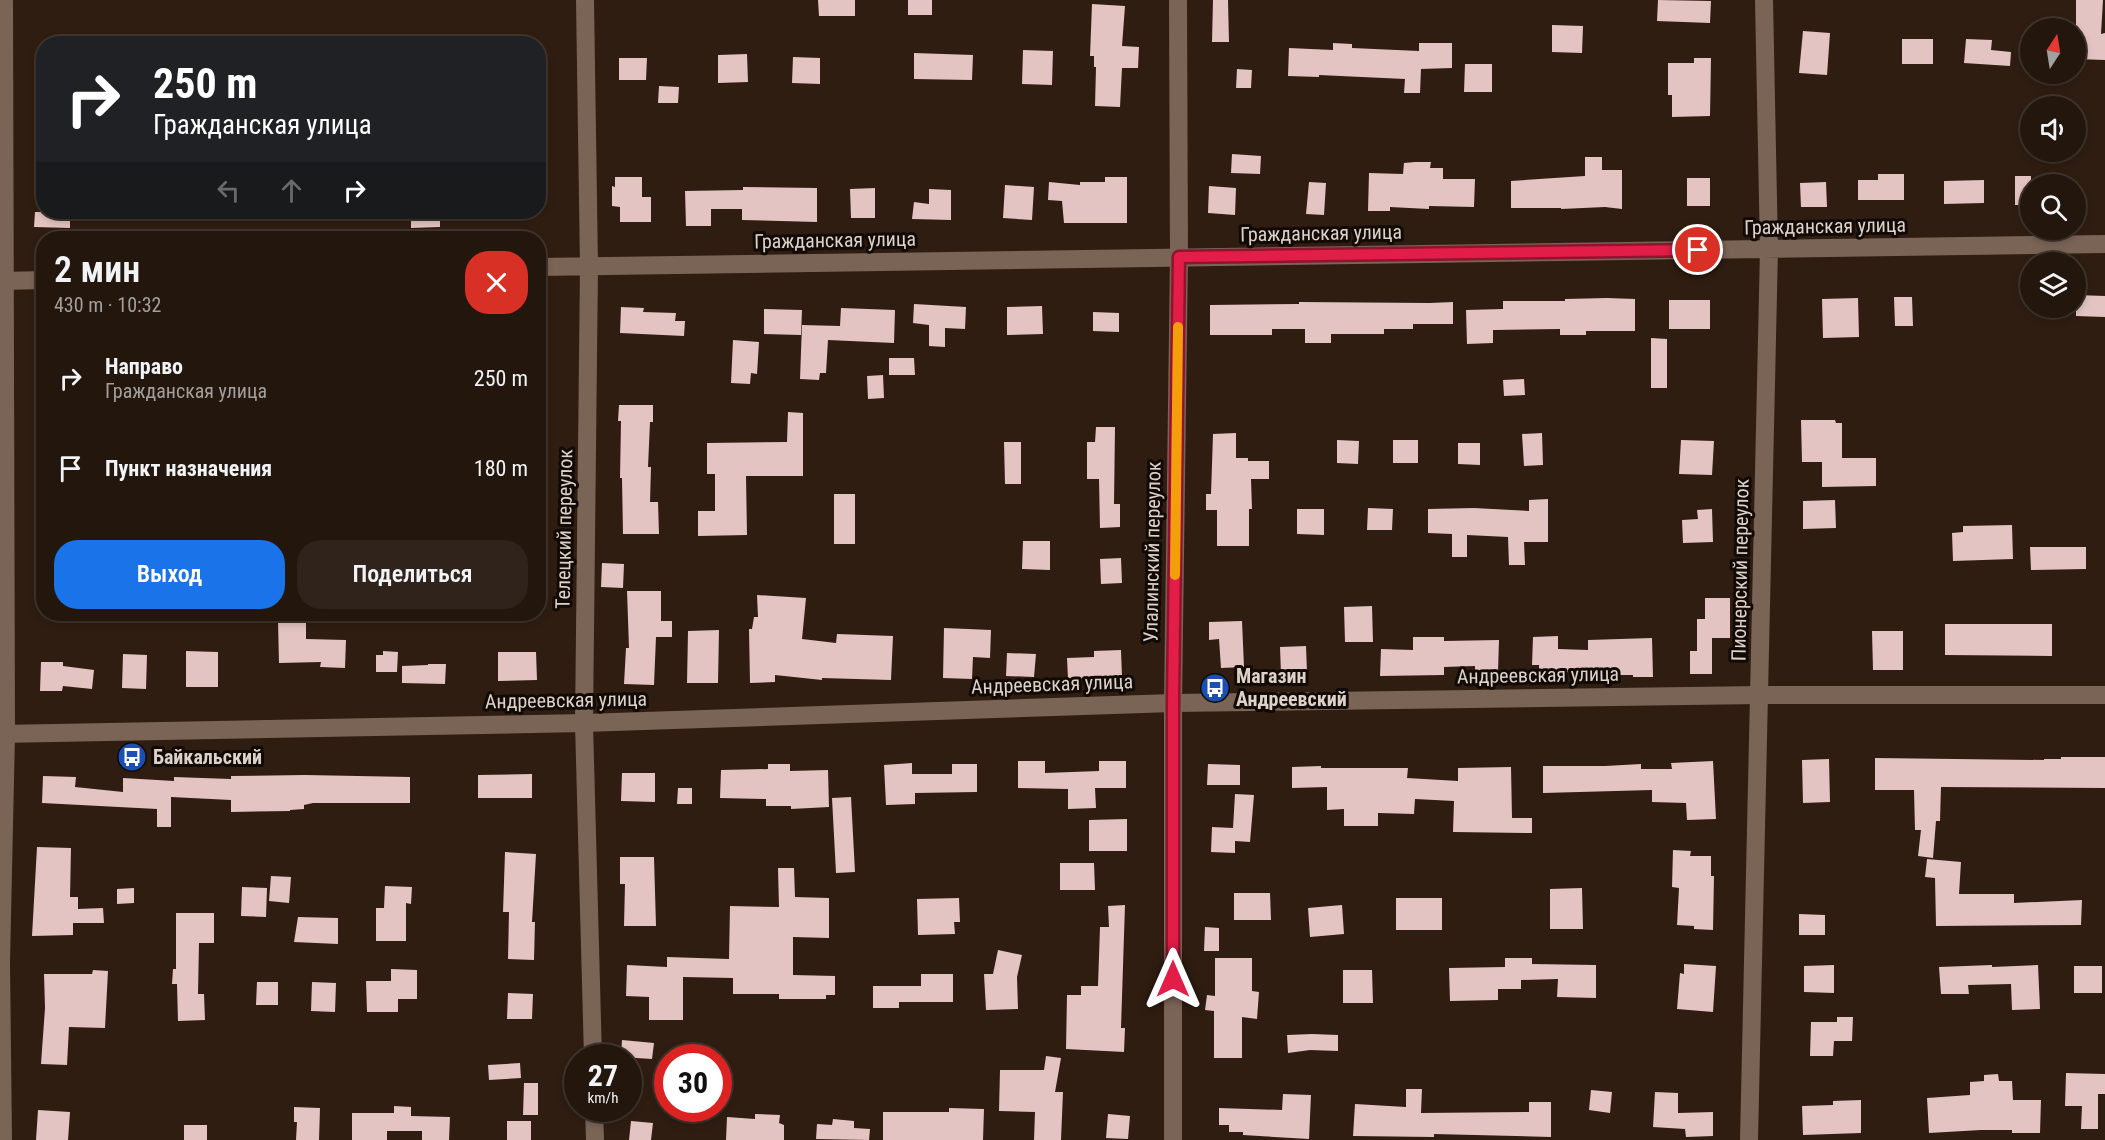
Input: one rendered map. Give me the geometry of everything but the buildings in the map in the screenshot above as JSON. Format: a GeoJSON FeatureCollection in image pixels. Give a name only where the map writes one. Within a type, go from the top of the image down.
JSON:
{"type":"FeatureCollection","features":[{"type":"Feature","properties":{"kind":"street"},"geometry":{"type":"LineString","coordinates":[[3,1140],[1,963],[4,0]]}},
{"type":"Feature","properties":{"kind":"street","name":"Телецкий переулок"},"geometry":{"type":"LineString","coordinates":[[585,0],[589,266],[584,723],[593,1044]]}},
{"type":"Feature","properties":{"kind":"street","name":"Улалинский переулок"},"geometry":{"type":"LineString","coordinates":[[1173,1140],[1173,702],[1179,257],[1178,0]]}},
{"type":"Feature","properties":{"kind":"street","name":"Пионерский переулок"},"geometry":{"type":"LineString","coordinates":[[1749,1140],[1769,249],[1764,0]]}},
{"type":"Feature","properties":{"kind":"street","name":"Гражданская улица"},"geometry":{"type":"LineString","coordinates":[[546,267],[2105,244]]}},
{"type":"Feature","properties":{"kind":"street"},"geometry":{"type":"LineString","coordinates":[[3,281],[36,280]]}},
{"type":"Feature","properties":{"kind":"street","name":"Андреевская улица"},"geometry":{"type":"LineString","coordinates":[[3,734],[584,723],[1173,702],[1760,694],[2105,695]]}},
{"type":"Feature","properties":{"kind":"street"},"geometry":{"type":"LineString","coordinates":[[594,1122],[595,1140]]}},
{"type":"Feature","properties":{"kind":"slow traffic"},"geometry":{"type":"LineString","coordinates":[[1175,575],[1178,327]]}},
{"type":"Feature","properties":{"kind":"place","name":"Магазин Андреевский"},"geometry":{"type":"Point","coordinates":[1215,688]}},
{"type":"Feature","properties":{"kind":"place","name":"Байкальский"},"geometry":{"type":"Point","coordinates":[132,757]}},
{"type":"Feature","properties":{"kind":"route"},"geometry":{"type":"LineString","coordinates":[[1173,979],[1173,702],[1179,257],[1698,250]]}}]}
